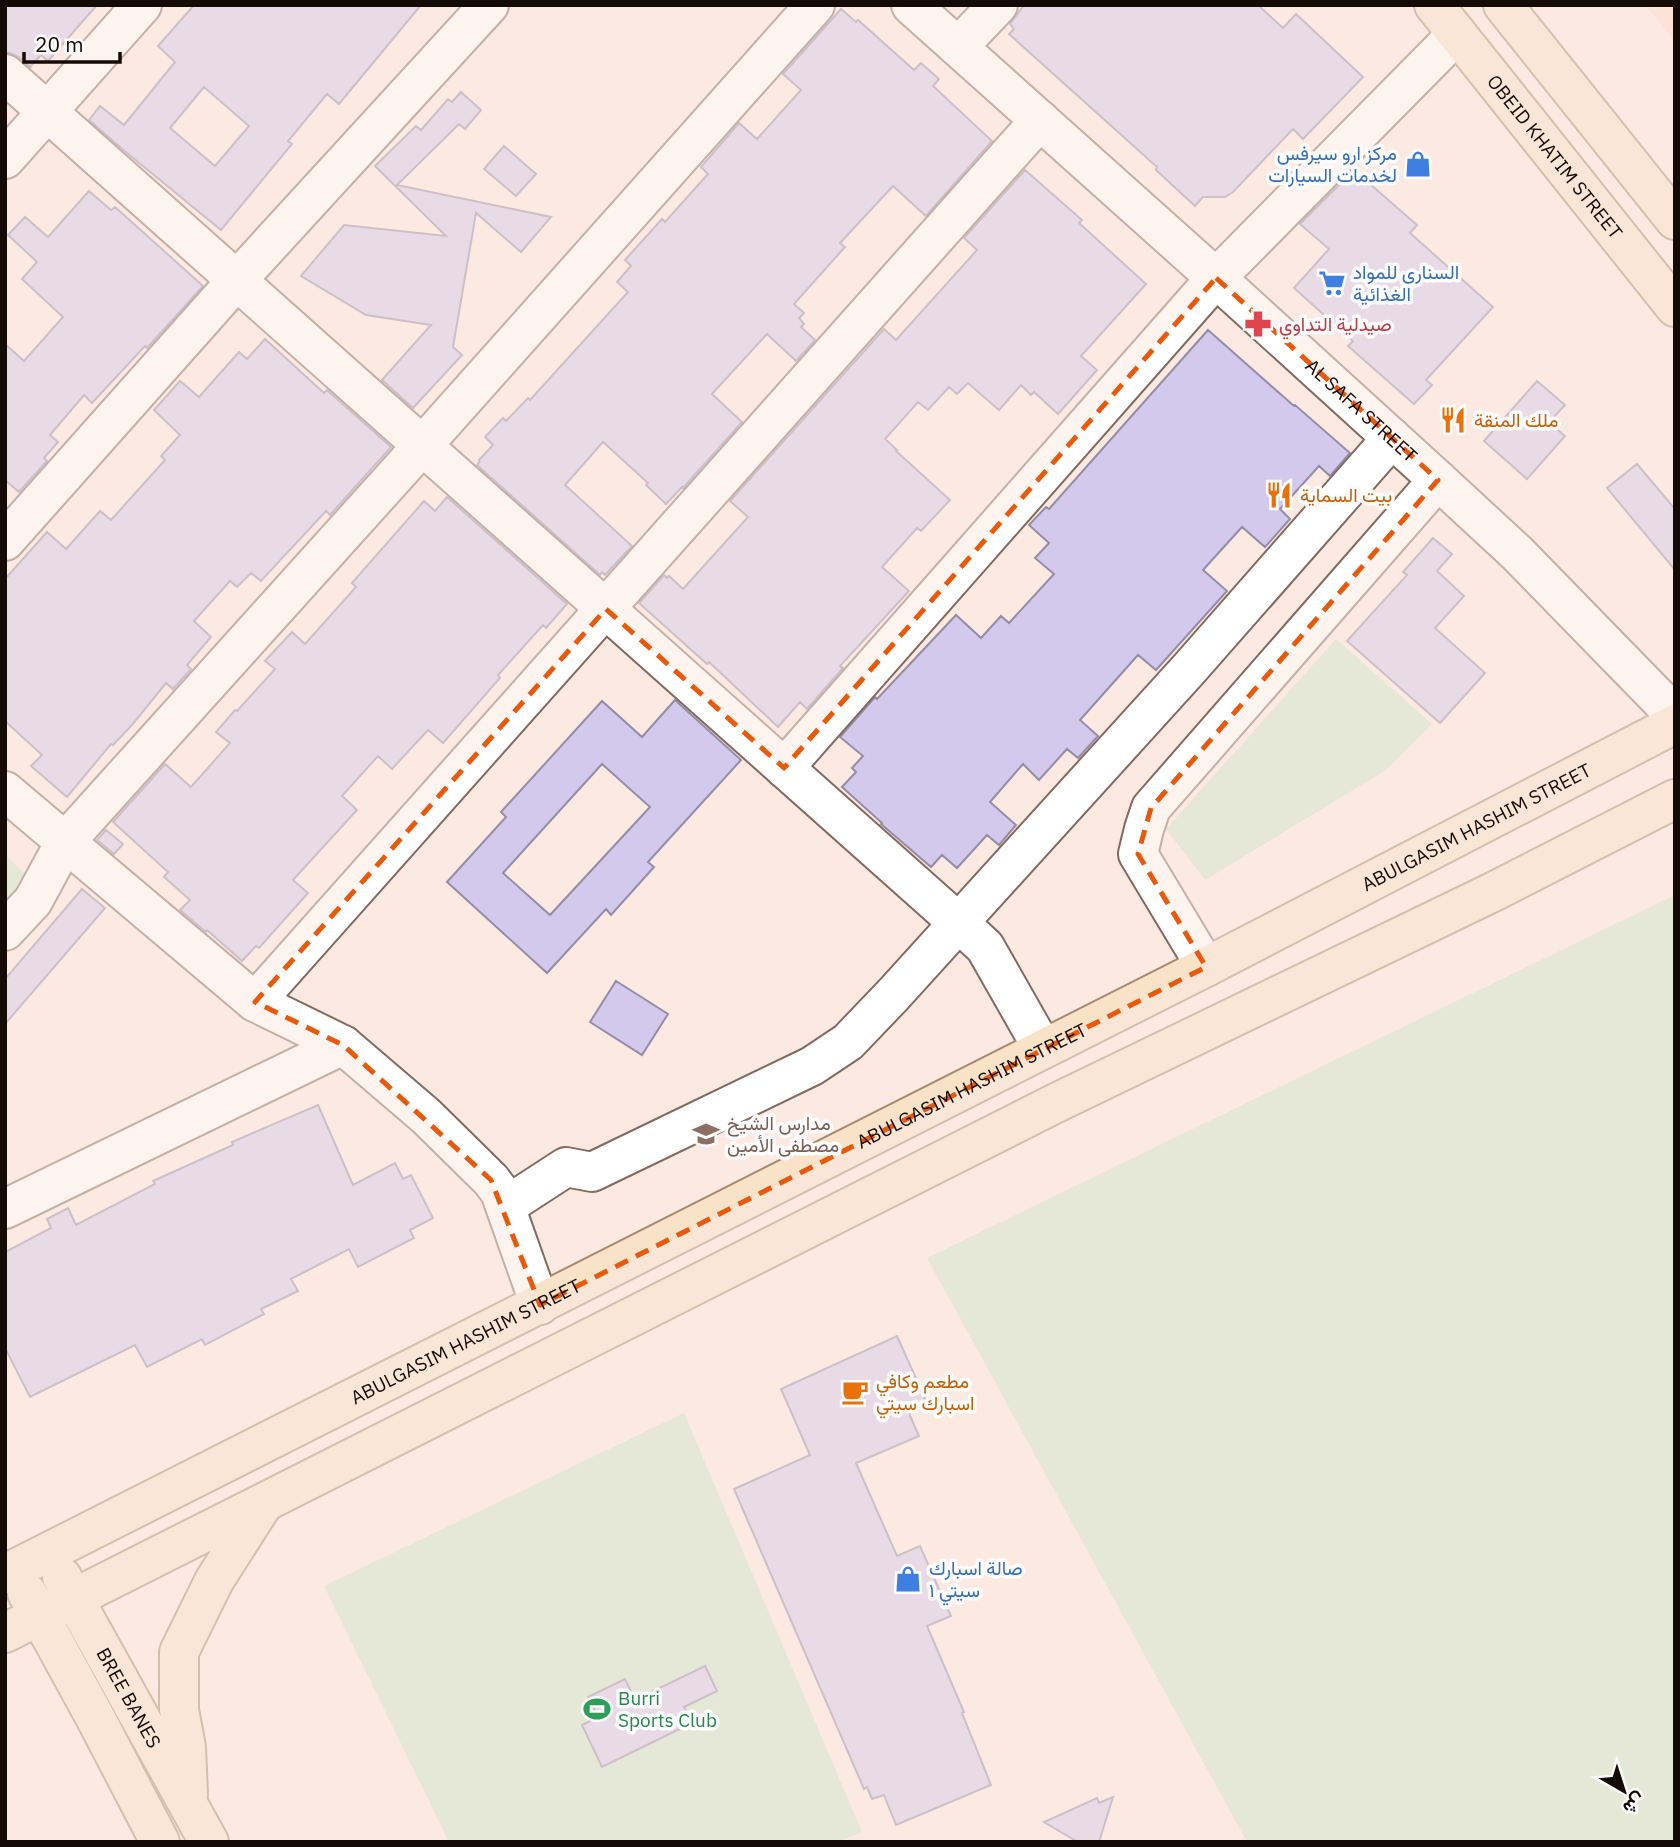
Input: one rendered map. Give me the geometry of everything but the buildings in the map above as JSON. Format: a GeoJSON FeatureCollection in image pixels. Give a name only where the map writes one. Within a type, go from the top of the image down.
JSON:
{"type":"FeatureCollection","features":[{"type":"Feature","properties":{"kind":"main road"},"geometry":{"type":"LineString","coordinates":[[1503,5],[1675,220]]}},
{"type":"Feature","properties":{"kind":"main road","name":"OBEID KHATIM STREET"},"geometry":{"type":"LineString","coordinates":[[1446,20],[1675,307]]}},
{"type":"Feature","properties":{"kind":"main road","name":"ABULGASIM HASHIM STREET"},"geometry":{"type":"LineString","coordinates":[[10,1572],[1206,967],[1675,724]]}},
{"type":"Feature","properties":{"kind":"main road"},"geometry":{"type":"LineString","coordinates":[[5,1633],[1056,1103],[1482,897],[1675,799]]}},
{"type":"Feature","properties":{"kind":"main road"},"geometry":{"type":"LineString","coordinates":[[189,1804],[186,1747],[179,1710],[179,1652],[214,1581],[264,1503]]}},
{"type":"Feature","properties":{"kind":"main road","name":"BREE BANES"},"geometry":{"type":"LineString","coordinates":[[49,1553],[209,1842]]}},
{"type":"Feature","properties":{"kind":"main road","name":"BREE BANES"},"geometry":{"type":"LineString","coordinates":[[10,1572],[39,1616],[160,1842]]}},
{"type":"Feature","properties":{"kind":"street"},"geometry":{"type":"LineString","coordinates":[[5,159],[142,5]]}},
{"type":"Feature","properties":{"kind":"street"},"geometry":{"type":"LineString","coordinates":[[5,541],[237,280],[489,5]]}},
{"type":"Feature","properties":{"kind":"street"},"geometry":{"type":"LineString","coordinates":[[5,931],[33,901],[65,842],[815,5]]}},
{"type":"Feature","properties":{"kind":"street","name":"AL SAFA STREET"},"geometry":{"type":"LineString","coordinates":[[911,5],[1517,553],[1675,715]]}},
{"type":"Feature","properties":{"kind":"street"},"geometry":{"type":"LineString","coordinates":[[958,47],[998,5]]}},
{"type":"Feature","properties":{"kind":"street"},"geometry":{"type":"LineString","coordinates":[[784,768],[1446,20]]}},
{"type":"Feature","properties":{"kind":"street"},"geometry":{"type":"LineString","coordinates":[[5,74],[985,947],[1043,1049]]}},
{"type":"Feature","properties":{"kind":"street"},"geometry":{"type":"LineString","coordinates":[[255,1002],[1040,120]]}},
{"type":"Feature","properties":{"kind":"street"},"geometry":{"type":"LineString","coordinates":[[506,1206],[566,1167],[592,1172],[812,1066],[848,1042],[1189,669],[1392,438]]}},
{"type":"Feature","properties":{"kind":"street"},"geometry":{"type":"LineString","coordinates":[[1206,967],[1138,854],[1152,808],[1438,480]]}},
{"type":"Feature","properties":{"kind":"street"},"geometry":{"type":"LineString","coordinates":[[5,791],[255,1002],[343,1045],[426,1116],[500,1192],[540,1304]]}},
{"type":"Feature","properties":{"kind":"street"},"geometry":{"type":"LineString","coordinates":[[5,1209],[343,1045]]}},
{"type":"Feature","properties":{"kind":"highlighted area"},"geometry":{"type":"Polygon","coordinates":[[[1216,278],[1438,480],[1151,808],[1138,854],[1206,967],[540,1305],[491,1180],[343,1045],[255,1002],[606,609],[784,768],[1216,278]]]}},
{"type":"Feature","properties":{"kind":"shaded area"},"geometry":{"type":"Polygon","coordinates":[[[1645,5],[1675,5],[1675,41],[1645,5]]]}},
{"type":"Feature","properties":{"kind":"green space"},"geometry":{"type":"Polygon","coordinates":[[[1336,639],[1432,724],[1386,770],[1205,880],[1166,829],[1336,639]]]}},
{"type":"Feature","properties":{"kind":"green space"},"geometry":{"type":"Polygon","coordinates":[[[5,854],[31,881],[5,907],[5,854]]]}},
{"type":"Feature","properties":{"kind":"green space"},"geometry":{"type":"Polygon","coordinates":[[[1675,895],[1675,1842],[1247,1842],[927,1258],[1675,895]]]}},
{"type":"Feature","properties":{"kind":"green space","name":"Burri Sports Club"},"geometry":{"type":"Polygon","coordinates":[[[684,1413],[862,1832],[838,1842],[449,1842],[324,1586],[684,1413]]]}},
{"type":"Feature","properties":{"kind":"place","name":"مركز ارو سيرفس لخدمات السيارات"},"geometry":{"type":"Point","coordinates":[1418,164]}},
{"type":"Feature","properties":{"kind":"place","name":"السناري للمواد الغذائية"},"geometry":{"type":"Point","coordinates":[1332,283]}},
{"type":"Feature","properties":{"kind":"place","name":"صيدلية التداوي"},"geometry":{"type":"Point","coordinates":[1258,324]}},
{"type":"Feature","properties":{"kind":"place","name":"ملك المنقة"},"geometry":{"type":"Point","coordinates":[1453,420]}},
{"type":"Feature","properties":{"kind":"place","name":"بيت السماية"},"geometry":{"type":"Point","coordinates":[1279,495]}},
{"type":"Feature","properties":{"kind":"place","name":"مدارس الشيخ مصطفى الأمين"},"geometry":{"type":"Point","coordinates":[706,1134]}},
{"type":"Feature","properties":{"kind":"place","name":"مطعم وكافي اسبارك سيتي"},"geometry":{"type":"Point","coordinates":[855,1392]}},
{"type":"Feature","properties":{"kind":"place","name":"صالة اسبارك سيتي ١"},"geometry":{"type":"Point","coordinates":[908,1579]}},
{"type":"Feature","properties":{"kind":"place","name":"Burri Sports Club"},"geometry":{"type":"Point","coordinates":[597,1709]}}]}
